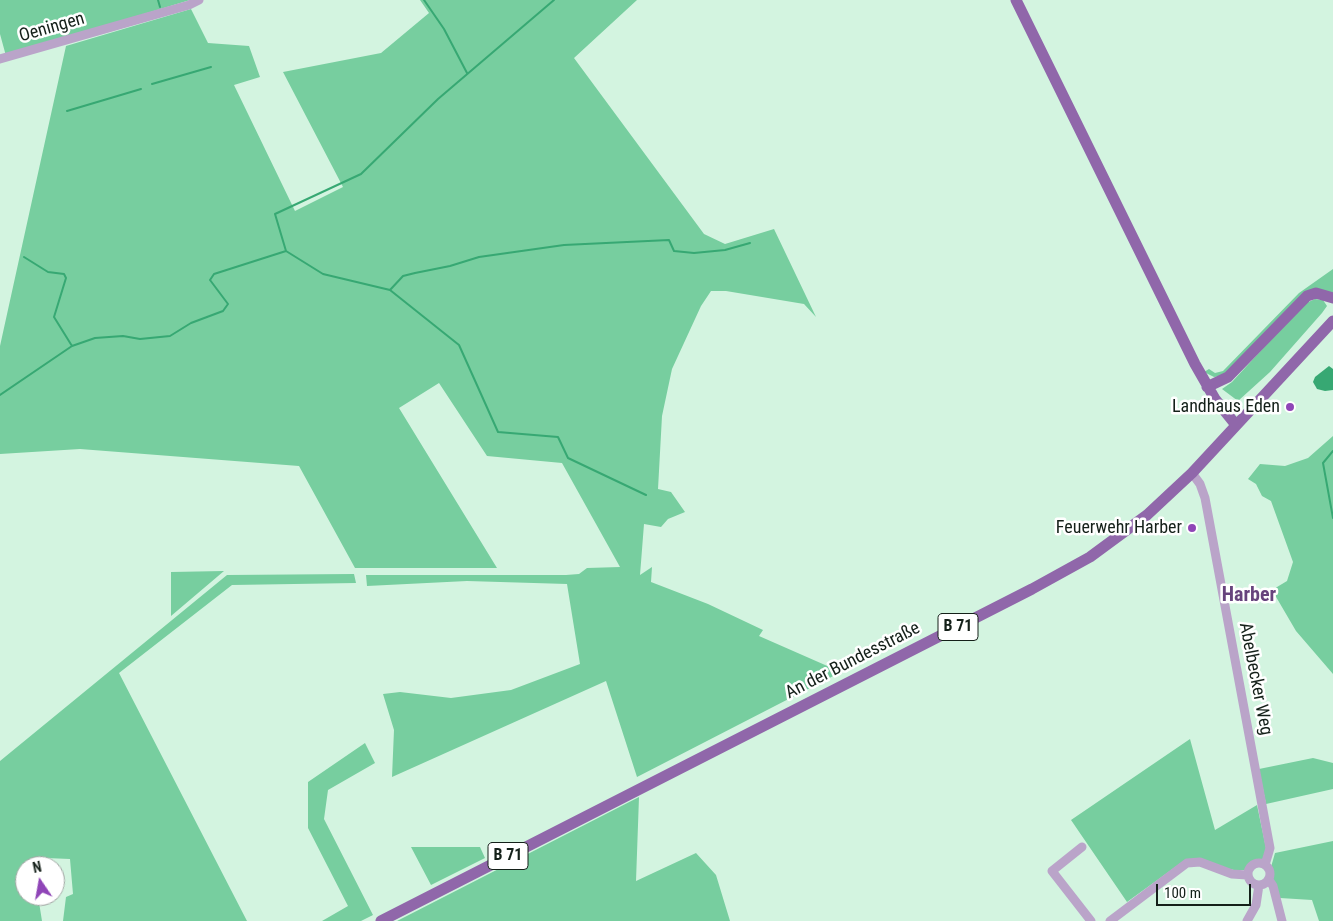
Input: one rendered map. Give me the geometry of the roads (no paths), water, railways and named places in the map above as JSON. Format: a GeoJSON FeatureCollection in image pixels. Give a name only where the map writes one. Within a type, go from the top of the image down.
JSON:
{"type":"FeatureCollection","features":[{"type":"Feature","properties":{"kind":"main road"},"geometry":{"type":"LineString","coordinates":[[1016,0],[1207,387],[1236,425]]}},
{"type":"Feature","properties":{"kind":"main road"},"geometry":{"type":"LineString","coordinates":[[1207,387],[1228,377],[1307,296],[1316,293],[1333,298]]}},
{"type":"Feature","properties":{"kind":"main road","name":"An der Bundesstraße"},"geometry":{"type":"LineString","coordinates":[[381,921],[1046,582],[1090,557],[1131,527],[1192,473],[1328,330],[1333,321]]}},
{"type":"Feature","properties":{"kind":"street","name":"Oeningen"},"geometry":{"type":"LineString","coordinates":[[0,59],[189,5],[198,0]]}},
{"type":"Feature","properties":{"kind":"street","name":"Abelbecker Weg"},"geometry":{"type":"LineString","coordinates":[[1192,473],[1205,498],[1270,848],[1265,864],[1270,870],[1268,880],[1275,892],[1282,921]]}},
{"type":"Feature","properties":{"kind":"street"},"geometry":{"type":"LineString","coordinates":[[1082,847],[1052,871],[1091,921]]}},
{"type":"Feature","properties":{"kind":"street"},"geometry":{"type":"LineString","coordinates":[[1110,921],[1187,863],[1200,862],[1232,874],[1248,875]]}},
{"type":"Feature","properties":{"kind":"street"},"geometry":{"type":"LineString","coordinates":[[1265,864],[1253,864],[1248,875],[1251,882],[1258,885],[1268,880]]}},
{"type":"Feature","properties":{"kind":"street"},"geometry":{"type":"LineString","coordinates":[[1247,921],[1256,905],[1258,885]]}},
{"type":"Feature","properties":{"kind":"waterway"},"geometry":{"type":"LineString","coordinates":[[158,0],[160,7]]}},
{"type":"Feature","properties":{"kind":"waterway"},"geometry":{"type":"LineString","coordinates":[[424,0],[444,29],[467,73]]}},
{"type":"Feature","properties":{"kind":"waterway"},"geometry":{"type":"LineString","coordinates":[[554,0],[438,99],[361,174],[275,214],[286,251],[323,274],[390,290],[459,345],[498,432],[558,437],[568,458],[646,495]]}},
{"type":"Feature","properties":{"kind":"waterway"},"geometry":{"type":"LineString","coordinates":[[152,84],[211,67]]}},
{"type":"Feature","properties":{"kind":"waterway"},"geometry":{"type":"LineString","coordinates":[[67,111],[141,89]]}},
{"type":"Feature","properties":{"kind":"waterway"},"geometry":{"type":"LineString","coordinates":[[390,290],[403,276],[450,266],[479,257],[564,245],[669,240],[674,251],[694,253],[725,250],[750,243]]}},
{"type":"Feature","properties":{"kind":"waterway"},"geometry":{"type":"LineString","coordinates":[[0,395],[72,346],[95,338],[123,336],[140,339],[170,336],[191,323],[223,311],[228,304],[210,280],[214,274],[286,251]]}},
{"type":"Feature","properties":{"kind":"waterway"},"geometry":{"type":"LineString","coordinates":[[24,257],[48,272],[64,274],[66,278],[54,317],[72,346]]}},
{"type":"Feature","properties":{"kind":"waterway"},"geometry":{"type":"LineString","coordinates":[[1333,451],[1323,463],[1333,518]]}},
{"type":"Feature","properties":{"kind":"place","name":"Landhaus Eden"},"geometry":{"type":"Point","coordinates":[1290,407]}},
{"type":"Feature","properties":{"kind":"place","name":"Feuerwehr Harber"},"geometry":{"type":"Point","coordinates":[1192,528]}},
{"type":"Feature","properties":{"kind":"district","name":"Harber"},"geometry":{"type":"Point","coordinates":[1249,596]}}]}
